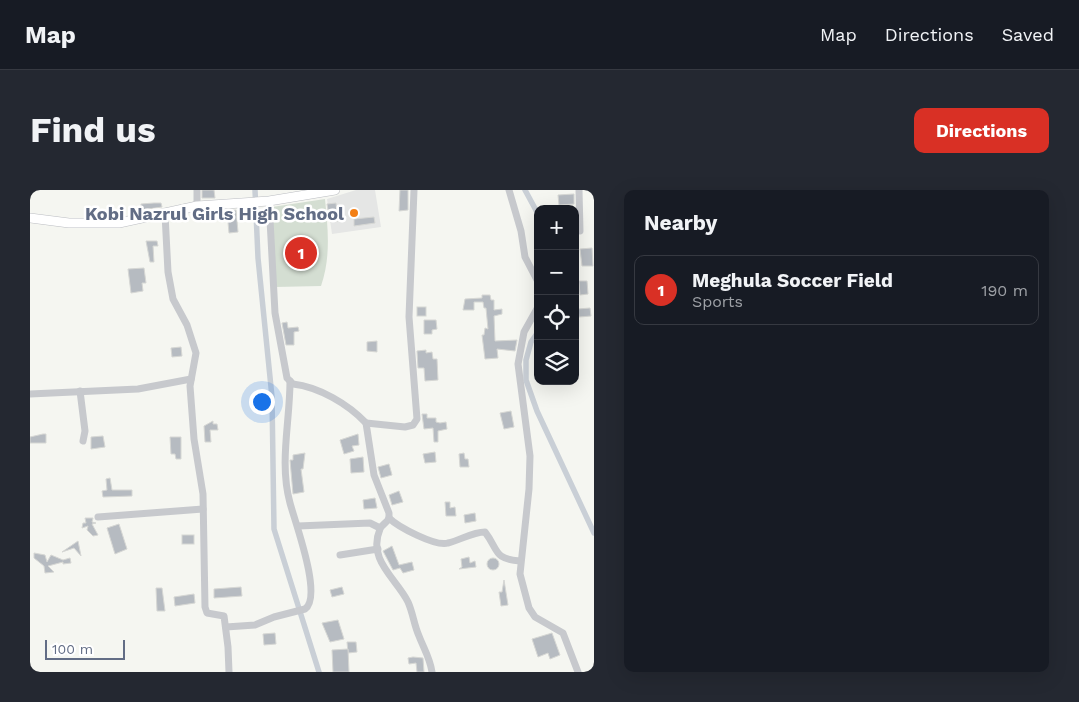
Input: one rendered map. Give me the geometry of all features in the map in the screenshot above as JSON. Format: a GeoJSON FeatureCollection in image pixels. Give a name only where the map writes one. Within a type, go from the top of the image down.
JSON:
{"type":"FeatureCollection","features":[{"type":"Feature","properties":{"kind":"main road"},"geometry":{"type":"LineString","coordinates":[[30,218],[103,224],[165,214],[197,206],[267,201],[335,190]]}},
{"type":"Feature","properties":{"kind":"street"},"geometry":{"type":"LineString","coordinates":[[197,190],[197,206]]}},
{"type":"Feature","properties":{"kind":"street"},"geometry":{"type":"LineString","coordinates":[[290,381],[307,385],[322,392],[366,423],[405,427],[413,425],[417,419],[409,317],[414,190]]}},
{"type":"Feature","properties":{"kind":"street"},"geometry":{"type":"LineString","coordinates":[[509,190],[521,231],[525,257],[534,274]]}},
{"type":"Feature","properties":{"kind":"street"},"geometry":{"type":"LineString","coordinates":[[579,190],[580,231]]}},
{"type":"Feature","properties":{"kind":"street"},"geometry":{"type":"LineString","coordinates":[[226,627],[254,625],[274,616],[310,606],[312,600],[309,572],[290,502],[285,462],[290,381],[281,351],[275,313],[267,201]]}},
{"type":"Feature","properties":{"kind":"street"},"geometry":{"type":"LineString","coordinates":[[165,214],[172,299],[187,325],[195,346],[196,361],[191,379],[193,432],[203,509],[206,610],[210,614],[224,616],[228,672]]}},
{"type":"Feature","properties":{"kind":"street"},"geometry":{"type":"LineString","coordinates":[[534,314],[524,332],[518,364],[530,456],[529,489],[520,574],[529,608],[536,617],[563,633],[578,672]]}},
{"type":"Feature","properties":{"kind":"street"},"geometry":{"type":"LineString","coordinates":[[30,394],[138,389],[191,379]]}},
{"type":"Feature","properties":{"kind":"street"},"geometry":{"type":"LineString","coordinates":[[80,391],[85,431],[83,441]]}},
{"type":"Feature","properties":{"kind":"street"},"geometry":{"type":"LineString","coordinates":[[366,423],[374,475],[388,506],[390,518],[406,531],[438,543],[447,544],[462,537],[485,532],[499,556],[506,560],[520,560]]}},
{"type":"Feature","properties":{"kind":"street"},"geometry":{"type":"LineString","coordinates":[[98,517],[203,509]]}},
{"type":"Feature","properties":{"kind":"street"},"geometry":{"type":"LineString","coordinates":[[390,518],[380,528],[378,549],[384,570],[408,602],[419,637],[430,660],[432,672]]}},
{"type":"Feature","properties":{"kind":"street"},"geometry":{"type":"LineString","coordinates":[[298,526],[370,523],[380,528]]}},
{"type":"Feature","properties":{"kind":"street"},"geometry":{"type":"LineString","coordinates":[[340,555],[378,549]]}},
{"type":"Feature","properties":{"kind":"shaded area","name":"Kobi Nazrul Girls High School"},"geometry":{"type":"Polygon","coordinates":[[[356,190],[375,190],[381,227],[332,234],[327,199],[356,190]]]}},
{"type":"Feature","properties":{"kind":"shaded area"},"geometry":{"type":"Polygon","coordinates":[[[325,199],[328,232],[327,254],[321,286],[275,287],[272,207],[325,199]]]}},
{"type":"Feature","properties":{"kind":"building"},"geometry":{"type":"Polygon","coordinates":[[[202,190],[214,190],[215,198],[202,198],[202,190]]]}},
{"type":"Feature","properties":{"kind":"building"},"geometry":{"type":"Polygon","coordinates":[[[400,190],[408,190],[408,210],[399,211],[400,190]]]}},
{"type":"Feature","properties":{"kind":"building"},"geometry":{"type":"Polygon","coordinates":[[[574,194],[574,204],[559,205],[558,195],[574,194]]]}},
{"type":"Feature","properties":{"kind":"building"},"geometry":{"type":"Polygon","coordinates":[[[161,203],[162,207],[141,210],[141,204],[161,203]]]}},
{"type":"Feature","properties":{"kind":"building"},"geometry":{"type":"Polygon","coordinates":[[[336,203],[338,221],[330,222],[327,204],[336,203]]]}},
{"type":"Feature","properties":{"kind":"building"},"geometry":{"type":"Polygon","coordinates":[[[236,210],[238,232],[229,233],[227,211],[236,210]]]}},
{"type":"Feature","properties":{"kind":"building"},"geometry":{"type":"Polygon","coordinates":[[[374,217],[375,223],[354,226],[354,219],[374,217]]]}},
{"type":"Feature","properties":{"kind":"building"},"geometry":{"type":"Polygon","coordinates":[[[146,241],[157,241],[158,246],[153,246],[154,262],[150,262],[146,241]]]}},
{"type":"Feature","properties":{"kind":"building"},"geometry":{"type":"Polygon","coordinates":[[[592,248],[593,266],[582,266],[580,249],[592,248]]]}},
{"type":"Feature","properties":{"kind":"building"},"geometry":{"type":"Polygon","coordinates":[[[144,268],[146,283],[142,283],[143,291],[131,293],[128,269],[144,268]]]}},
{"type":"Feature","properties":{"kind":"building"},"geometry":{"type":"Polygon","coordinates":[[[579,281],[587,281],[588,294],[580,295],[579,281]]]}},
{"type":"Feature","properties":{"kind":"building"},"geometry":{"type":"Polygon","coordinates":[[[482,295],[490,295],[491,300],[494,300],[494,310],[502,309],[502,314],[494,316],[495,341],[517,340],[515,351],[497,349],[498,358],[485,359],[482,335],[484,335],[485,328],[488,329],[486,308],[484,308],[483,302],[474,302],[474,310],[463,310],[465,299],[482,298],[482,295]]]}},
{"type":"Feature","properties":{"kind":"building"},"geometry":{"type":"Polygon","coordinates":[[[417,307],[426,307],[426,316],[417,316],[417,307]]]}},
{"type":"Feature","properties":{"kind":"building"},"geometry":{"type":"Polygon","coordinates":[[[590,308],[591,316],[579,317],[579,309],[590,308]]]}},
{"type":"Feature","properties":{"kind":"building"},"geometry":{"type":"Polygon","coordinates":[[[424,320],[436,320],[437,329],[432,330],[432,334],[424,334],[424,320]]]}},
{"type":"Feature","properties":{"kind":"building"},"geometry":{"type":"Polygon","coordinates":[[[287,322],[288,328],[298,327],[299,331],[294,332],[294,345],[286,345],[282,323],[287,322]]]}},
{"type":"Feature","properties":{"kind":"building"},"geometry":{"type":"Polygon","coordinates":[[[377,341],[377,352],[367,351],[367,342],[377,341]]]}},
{"type":"Feature","properties":{"kind":"building"},"geometry":{"type":"Polygon","coordinates":[[[181,347],[182,356],[172,357],[171,348],[181,347]]]}},
{"type":"Feature","properties":{"kind":"building"},"geometry":{"type":"Polygon","coordinates":[[[426,350],[426,353],[432,352],[433,359],[437,359],[438,380],[425,381],[424,368],[418,368],[417,351],[426,350]]]}},
{"type":"Feature","properties":{"kind":"building"},"geometry":{"type":"Polygon","coordinates":[[[511,411],[514,427],[504,429],[500,413],[511,411]]]}},
{"type":"Feature","properties":{"kind":"building"},"geometry":{"type":"Polygon","coordinates":[[[422,414],[427,414],[427,418],[436,418],[436,422],[446,422],[447,429],[438,431],[438,442],[434,442],[433,428],[424,429],[422,414]]]}},
{"type":"Feature","properties":{"kind":"building"},"geometry":{"type":"Polygon","coordinates":[[[213,421],[213,424],[217,424],[218,430],[210,430],[211,442],[205,442],[204,426],[213,421]]]}},
{"type":"Feature","properties":{"kind":"building"},"geometry":{"type":"Polygon","coordinates":[[[46,434],[46,443],[30,443],[30,437],[46,434]]]}},
{"type":"Feature","properties":{"kind":"building"},"geometry":{"type":"Polygon","coordinates":[[[358,434],[359,445],[352,446],[354,451],[344,454],[340,440],[358,434]]]}},
{"type":"Feature","properties":{"kind":"building"},"geometry":{"type":"Polygon","coordinates":[[[103,436],[105,447],[91,449],[91,437],[103,436]]]}},
{"type":"Feature","properties":{"kind":"building"},"geometry":{"type":"Polygon","coordinates":[[[170,437],[181,437],[181,459],[176,459],[175,454],[171,454],[170,437]]]}},
{"type":"Feature","properties":{"kind":"building"},"geometry":{"type":"Polygon","coordinates":[[[435,452],[436,462],[425,463],[423,454],[435,452]]]}},
{"type":"Feature","properties":{"kind":"building"},"geometry":{"type":"Polygon","coordinates":[[[305,453],[303,469],[301,469],[304,492],[293,494],[290,460],[293,460],[293,455],[305,453]]]}},
{"type":"Feature","properties":{"kind":"building"},"geometry":{"type":"Polygon","coordinates":[[[464,453],[465,459],[468,459],[469,467],[460,467],[459,454],[464,453]]]}},
{"type":"Feature","properties":{"kind":"building"},"geometry":{"type":"Polygon","coordinates":[[[363,457],[364,472],[351,473],[350,459],[363,457]]]}},
{"type":"Feature","properties":{"kind":"building"},"geometry":{"type":"Polygon","coordinates":[[[389,464],[392,475],[381,478],[378,467],[389,464]]]}},
{"type":"Feature","properties":{"kind":"building"},"geometry":{"type":"Polygon","coordinates":[[[110,478],[112,490],[132,490],[132,496],[103,497],[102,491],[107,490],[106,479],[110,478]]]}},
{"type":"Feature","properties":{"kind":"building"},"geometry":{"type":"Polygon","coordinates":[[[399,491],[403,502],[392,505],[389,495],[399,491]]]}},
{"type":"Feature","properties":{"kind":"building"},"geometry":{"type":"Polygon","coordinates":[[[375,498],[377,508],[364,509],[363,500],[375,498]]]}},
{"type":"Feature","properties":{"kind":"building"},"geometry":{"type":"Polygon","coordinates":[[[445,502],[450,502],[450,508],[455,507],[456,516],[446,516],[445,502]]]}},
{"type":"Feature","properties":{"kind":"building"},"geometry":{"type":"Polygon","coordinates":[[[475,513],[476,521],[465,523],[464,515],[475,513]]]}},
{"type":"Feature","properties":{"kind":"building"},"geometry":{"type":"Polygon","coordinates":[[[85,518],[93,518],[92,522],[96,523],[92,524],[98,535],[93,536],[87,530],[88,526],[82,528],[83,523],[86,523],[85,518]]]}},
{"type":"Feature","properties":{"kind":"building"},"geometry":{"type":"Polygon","coordinates":[[[119,524],[127,549],[115,554],[107,528],[119,524]]]}},
{"type":"Feature","properties":{"kind":"building"},"geometry":{"type":"Polygon","coordinates":[[[182,535],[194,535],[194,544],[182,544],[182,535]]]}},
{"type":"Feature","properties":{"kind":"building"},"geometry":{"type":"Polygon","coordinates":[[[78,541],[81,556],[74,548],[62,552],[78,541]]]}},
{"type":"Feature","properties":{"kind":"building"},"geometry":{"type":"Polygon","coordinates":[[[392,546],[399,565],[412,562],[414,570],[403,573],[400,568],[393,570],[383,551],[392,546]]]}},
{"type":"Feature","properties":{"kind":"building"},"geometry":{"type":"Polygon","coordinates":[[[34,553],[45,555],[47,562],[51,555],[63,560],[70,558],[71,563],[63,564],[63,562],[48,566],[54,572],[45,573],[44,566],[34,558],[34,553]]]}},
{"type":"Feature","properties":{"kind":"building"},"geometry":{"type":"Polygon","coordinates":[[[469,557],[470,563],[475,561],[476,567],[459,569],[462,567],[461,559],[469,557]]]}},
{"type":"Feature","properties":{"kind":"building"},"geometry":{"type":"Polygon","coordinates":[[[491,558],[495,558],[499,564],[495,570],[491,570],[487,566],[487,562],[491,558]]]}},
{"type":"Feature","properties":{"kind":"building"},"geometry":{"type":"Polygon","coordinates":[[[504,580],[508,605],[501,606],[499,592],[502,592],[504,580]]]}},
{"type":"Feature","properties":{"kind":"building"},"geometry":{"type":"Polygon","coordinates":[[[241,587],[242,596],[214,598],[214,589],[241,587]]]}},
{"type":"Feature","properties":{"kind":"building"},"geometry":{"type":"Polygon","coordinates":[[[342,587],[344,594],[332,597],[330,590],[342,587]]]}},
{"type":"Feature","properties":{"kind":"building"},"geometry":{"type":"Polygon","coordinates":[[[156,588],[162,588],[165,611],[157,611],[156,588]]]}},
{"type":"Feature","properties":{"kind":"building"},"geometry":{"type":"Polygon","coordinates":[[[194,594],[195,603],[175,606],[174,597],[194,594]]]}},
{"type":"Feature","properties":{"kind":"building"},"geometry":{"type":"Polygon","coordinates":[[[338,620],[344,639],[330,642],[322,623],[338,620]]]}},
{"type":"Feature","properties":{"kind":"building"},"geometry":{"type":"Polygon","coordinates":[[[275,633],[276,644],[264,645],[263,634],[275,633]]]}},
{"type":"Feature","properties":{"kind":"building"},"geometry":{"type":"Polygon","coordinates":[[[552,633],[560,655],[550,659],[548,653],[538,657],[532,639],[552,633]]]}},
{"type":"Feature","properties":{"kind":"building"},"geometry":{"type":"Polygon","coordinates":[[[347,642],[356,642],[357,652],[348,653],[347,642]]]}},
{"type":"Feature","properties":{"kind":"building"},"geometry":{"type":"Polygon","coordinates":[[[348,649],[349,672],[333,672],[332,650],[348,649]]]}},
{"type":"Feature","properties":{"kind":"building"},"geometry":{"type":"Polygon","coordinates":[[[408,658],[423,658],[424,672],[417,672],[416,663],[409,664],[408,658]]]}},
{"type":"Feature","properties":{"kind":"waterway"},"geometry":{"type":"LineString","coordinates":[[255,190],[258,258],[272,397],[274,529],[319,672]]}},
{"type":"Feature","properties":{"kind":"waterway"},"geometry":{"type":"LineString","coordinates":[[525,190],[534,207]]}},
{"type":"Feature","properties":{"kind":"waterway"},"geometry":{"type":"LineString","coordinates":[[534,338],[526,360],[526,380],[537,411],[594,533]]}},
{"type":"Feature","properties":{"kind":"place","name":"Kobi Nazrul Girls High School"},"geometry":{"type":"Point","coordinates":[354,213]}},
{"type":"Feature","properties":{"kind":"place","name":"Meghula Soccer Field"},"geometry":{"type":"Point","coordinates":[301,253]}}]}
